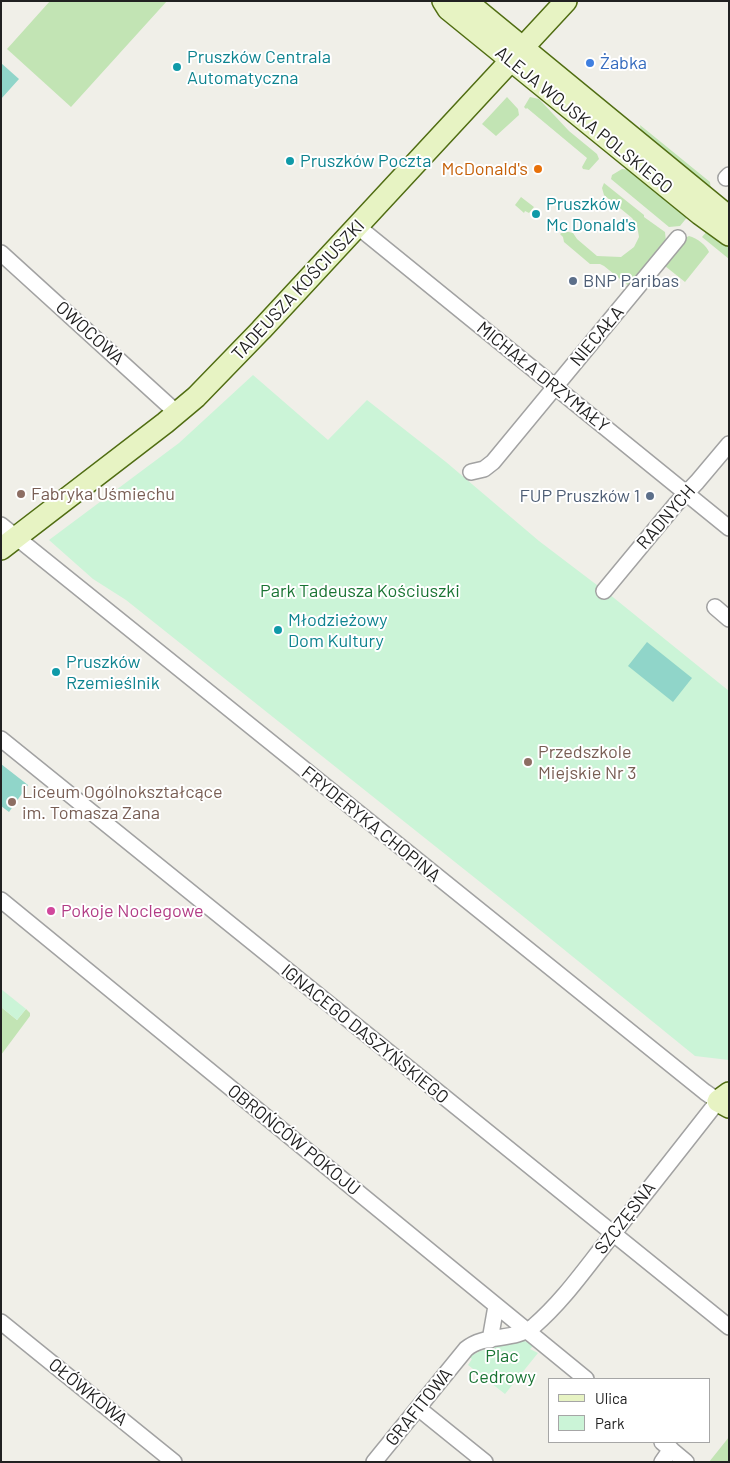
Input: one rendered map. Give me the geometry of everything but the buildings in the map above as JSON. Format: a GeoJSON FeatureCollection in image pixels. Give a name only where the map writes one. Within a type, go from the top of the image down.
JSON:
{"type":"FeatureCollection","features":[{"type":"Feature","properties":{"kind":"street","name":"ALEJA WOJSKA POLSKIEGO"},"geometry":{"type":"LineString","coordinates":[[443,1],[448,9],[517,54],[729,217]]}},
{"type":"Feature","properties":{"kind":"street","name":"ALEJA WOJSKA POLSKIEGO"},"geometry":{"type":"LineString","coordinates":[[466,1],[517,54],[700,214],[729,235]]}},
{"type":"Feature","properties":{"kind":"street","name":"TADEUSZA KOŚCIUSZKI"},"geometry":{"type":"LineString","coordinates":[[7,537],[177,413],[196,397],[358,226],[566,1]]}},
{"type":"Feature","properties":{"kind":"street","name":"MICHAŁA DRZYMAŁY"},"geometry":{"type":"LineString","coordinates":[[358,226],[729,528]]}},
{"type":"Feature","properties":{"kind":"street","name":"NIECAŁA"},"geometry":{"type":"LineString","coordinates":[[471,472],[484,468],[493,462],[678,238]]}},
{"type":"Feature","properties":{"kind":"street","name":"OWOCOWA"},"geometry":{"type":"LineString","coordinates":[[1,253],[177,413]]}},
{"type":"Feature","properties":{"kind":"street","name":"RADNYCH"},"geometry":{"type":"LineString","coordinates":[[604,591],[729,444]]}},
{"type":"Feature","properties":{"kind":"street","name":"FRYDERYKA CHOPINA"},"geometry":{"type":"LineString","coordinates":[[7,537],[60,573],[704,1092],[725,1100]]}},
{"type":"Feature","properties":{"kind":"street"},"geometry":{"type":"LineString","coordinates":[[714,608],[729,619]]}},
{"type":"Feature","properties":{"kind":"street","name":"IGNACEGO DASZYŃSKIEGO"},"geometry":{"type":"LineString","coordinates":[[1,739],[729,1327]]}},
{"type":"Feature","properties":{"kind":"street","name":"OBROŃCÓW POKOJU"},"geometry":{"type":"LineString","coordinates":[[1,900],[585,1378]]}},
{"type":"Feature","properties":{"kind":"street","name":"SZCZĘSNA"},"geometry":{"type":"LineString","coordinates":[[527,1330],[558,1301],[725,1100]]}},
{"type":"Feature","properties":{"kind":"street"},"geometry":{"type":"LineString","coordinates":[[490,1340],[496,1306]]}},
{"type":"Feature","properties":{"kind":"street","name":"OŁÓWKOWA"},"geometry":{"type":"LineString","coordinates":[[1,1322],[174,1462]]}},
{"type":"Feature","properties":{"kind":"street","name":"GRAFITOWA"},"geometry":{"type":"LineString","coordinates":[[374,1462],[466,1349],[474,1344],[514,1336],[527,1330]]}},
{"type":"Feature","properties":{"kind":"street"},"geometry":{"type":"LineString","coordinates":[[418,1408],[485,1462]]}},
{"type":"Feature","properties":{"kind":"street"},"geometry":{"type":"LineString","coordinates":[[662,1462],[667,1446],[686,1462]]}},
{"type":"Feature","properties":{"kind":"green space"},"geometry":{"type":"Polygon","coordinates":[[[50,1],[167,1],[71,107],[7,49],[50,1]]]}},
{"type":"Feature","properties":{"kind":"green space"},"geometry":{"type":"Polygon","coordinates":[[[507,97],[518,109],[519,115],[496,136],[482,124],[507,97]]]}},
{"type":"Feature","properties":{"kind":"green space"},"geometry":{"type":"Polygon","coordinates":[[[530,97],[539,99],[569,131],[597,154],[599,159],[589,170],[582,167],[587,158],[524,107],[530,97]]]}},
{"type":"Feature","properties":{"kind":"green space"},"geometry":{"type":"Polygon","coordinates":[[[640,125],[710,182],[711,190],[641,133],[640,125]]]}},
{"type":"Feature","properties":{"kind":"green space"},"geometry":{"type":"Polygon","coordinates":[[[622,169],[632,170],[689,215],[680,226],[669,227],[611,179],[612,175],[622,169]]]}},
{"type":"Feature","properties":{"kind":"green space"},"geometry":{"type":"Polygon","coordinates":[[[604,183],[665,232],[666,242],[630,287],[604,266],[590,264],[564,242],[560,234],[564,231],[573,233],[577,239],[597,256],[621,257],[634,247],[639,237],[637,225],[632,218],[604,195],[602,188],[604,183]]]}},
{"type":"Feature","properties":{"kind":"green space"},"geometry":{"type":"Polygon","coordinates":[[[521,197],[534,207],[529,213],[525,211],[524,213],[515,205],[521,197]]]}},
{"type":"Feature","properties":{"kind":"green space"},"geometry":{"type":"Polygon","coordinates":[[[707,231],[729,247],[729,259],[702,237],[707,231]]]}},
{"type":"Feature","properties":{"kind":"green space"},"geometry":{"type":"Polygon","coordinates":[[[689,236],[701,242],[709,252],[685,282],[665,266],[665,263],[685,238],[689,236]]]}},
{"type":"Feature","properties":{"kind":"green space","name":"Park Tadeusza Kościuszki"},"geometry":{"type":"Polygon","coordinates":[[[253,375],[328,440],[367,400],[446,462],[539,541],[614,598],[729,691],[729,1060],[695,1056],[519,913],[126,600],[93,579],[49,540],[179,443],[253,375]]]}},
{"type":"Feature","properties":{"kind":"green space"},"geometry":{"type":"Polygon","coordinates":[[[1,989],[26,1009],[17,1020],[1,1007],[1,989]]]}},
{"type":"Feature","properties":{"kind":"green space"},"geometry":{"type":"Polygon","coordinates":[[[1,1007],[17,1020],[26,1009],[30,1016],[1,1055],[1,1007]]]}},
{"type":"Feature","properties":{"kind":"green space","name":"Plac Cedrowy"},"geometry":{"type":"Polygon","coordinates":[[[522,1340],[534,1345],[530,1349],[538,1353],[505,1394],[468,1365],[472,1359],[469,1357],[480,1351],[522,1340]]]}},
{"type":"Feature","properties":{"kind":"green space"},"geometry":{"type":"Polygon","coordinates":[[[729,1437],[729,1462],[709,1462],[729,1437]]]}},
{"type":"Feature","properties":{"kind":"shaded area"},"geometry":{"type":"Polygon","coordinates":[[[1,63],[19,79],[1,99],[1,63]]]}},
{"type":"Feature","properties":{"kind":"shaded area"},"geometry":{"type":"Polygon","coordinates":[[[647,642],[692,678],[673,702],[628,666],[647,642]]]}},
{"type":"Feature","properties":{"kind":"shaded area"},"geometry":{"type":"Polygon","coordinates":[[[1,764],[28,785],[9,812],[1,806],[1,764]]]}},
{"type":"Feature","properties":{"kind":"place","name":"Żabka"},"geometry":{"type":"Point","coordinates":[590,63]}},
{"type":"Feature","properties":{"kind":"place","name":"Pruszków Centrala Automatyczna"},"geometry":{"type":"Point","coordinates":[177,67]}},
{"type":"Feature","properties":{"kind":"place","name":"Pruszków Poczta"},"geometry":{"type":"Point","coordinates":[290,161]}},
{"type":"Feature","properties":{"kind":"place","name":"McDonald's"},"geometry":{"type":"Point","coordinates":[538,169]}},
{"type":"Feature","properties":{"kind":"place","name":"Pruszków Mc Donald's"},"geometry":{"type":"Point","coordinates":[536,214]}},
{"type":"Feature","properties":{"kind":"place","name":"BNP Paribas"},"geometry":{"type":"Point","coordinates":[573,281]}},
{"type":"Feature","properties":{"kind":"place","name":"Fabryka Uśmiechu"},"geometry":{"type":"Point","coordinates":[21,494]}},
{"type":"Feature","properties":{"kind":"place","name":"FUP Pruszków 1"},"geometry":{"type":"Point","coordinates":[650,496]}},
{"type":"Feature","properties":{"kind":"place","name":"Młodzieżowy Dom Kultury"},"geometry":{"type":"Point","coordinates":[278,630]}},
{"type":"Feature","properties":{"kind":"place","name":"Pruszków Rzemieślnik"},"geometry":{"type":"Point","coordinates":[56,672]}},
{"type":"Feature","properties":{"kind":"place","name":"Przedszkole Miejskie Nr 3"},"geometry":{"type":"Point","coordinates":[528,762]}},
{"type":"Feature","properties":{"kind":"place","name":"Liceum Ogólnokształcące im. Tomasza Zana"},"geometry":{"type":"Point","coordinates":[12,802]}},
{"type":"Feature","properties":{"kind":"place","name":"Pokoje Noclegowe"},"geometry":{"type":"Point","coordinates":[51,911]}}]}
